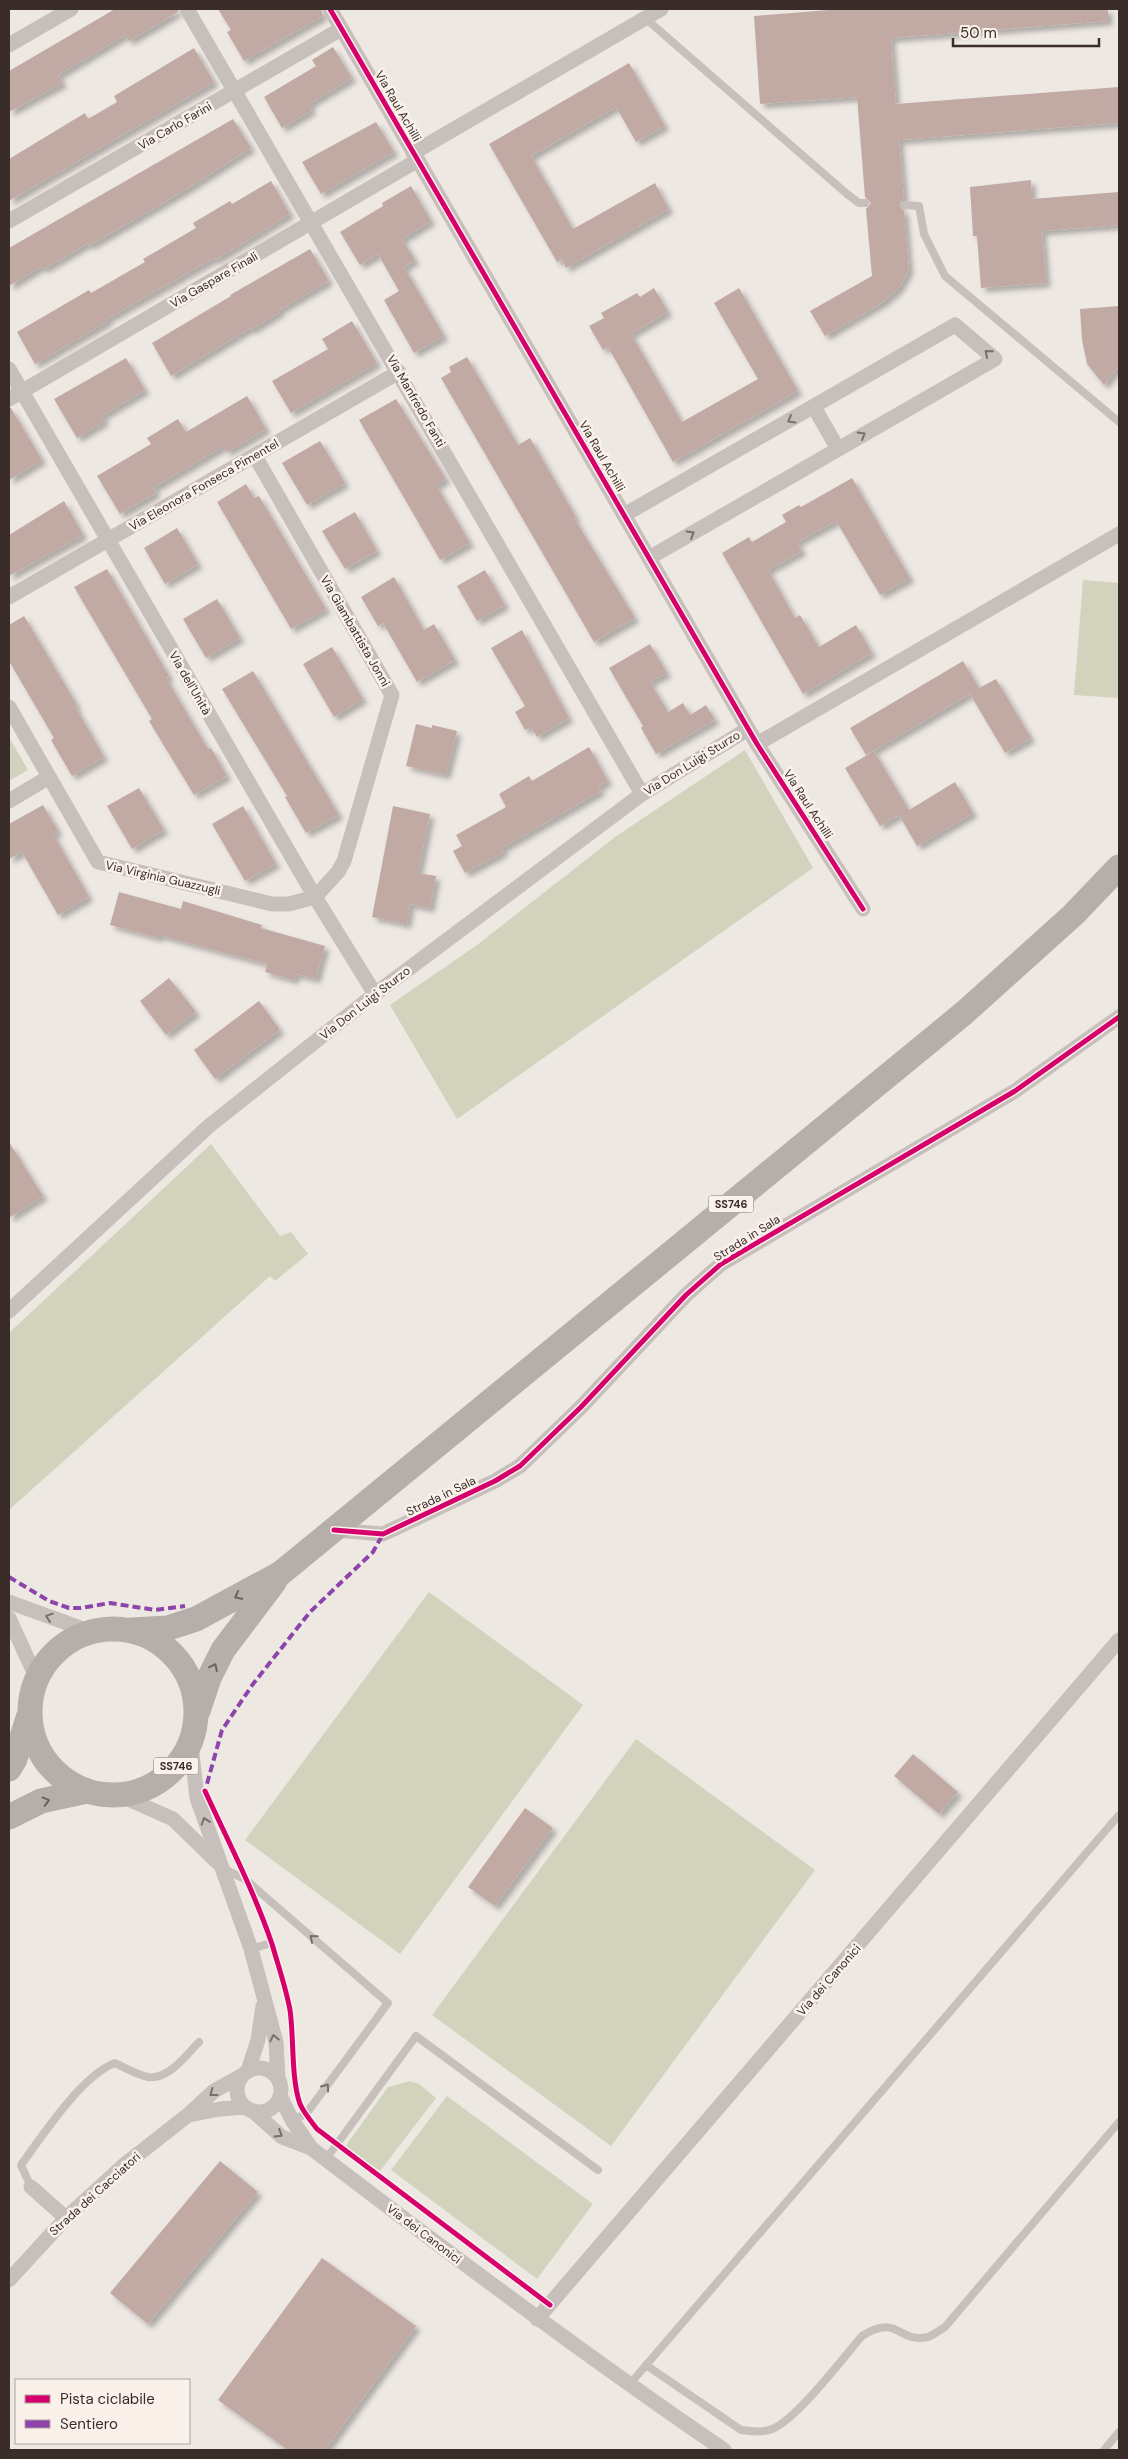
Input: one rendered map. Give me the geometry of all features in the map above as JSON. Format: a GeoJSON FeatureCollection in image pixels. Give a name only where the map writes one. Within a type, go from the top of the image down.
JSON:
{"type":"FeatureCollection","features":[{"type":"Feature","properties":{"kind":"main road","name":"SS746"},"geometry":{"type":"LineString","coordinates":[[9,1769],[16,1759],[29,1716],[30,1696],[36,1677],[49,1657],[67,1641],[89,1631],[111,1628],[132,1630],[168,1628],[196,1619],[281,1574],[964,1013],[1073,915],[1119,867]]}},
{"type":"Feature","properties":{"kind":"main road","name":"SS746"},"geometry":{"type":"LineString","coordinates":[[29,1716],[34,1740],[46,1762],[64,1780],[87,1791],[102,1795],[119,1795],[141,1791],[162,1780],[179,1764],[191,1744],[197,1713],[223,1650],[281,1574]]}},
{"type":"Feature","properties":{"kind":"main road","name":"SS746"},"geometry":{"type":"LineString","coordinates":[[132,1630],[158,1641],[179,1660],[193,1685],[197,1713]]}},
{"type":"Feature","properties":{"kind":"main road","name":"SS746"},"geometry":{"type":"LineString","coordinates":[[9,1817],[41,1801],[87,1791]]}},
{"type":"Feature","properties":{"kind":"street"},"geometry":{"type":"LineString","coordinates":[[9,45],[71,9]]}},
{"type":"Feature","properties":{"kind":"street","name":"Via Manfredo Fanti"},"geometry":{"type":"LineString","coordinates":[[187,9],[642,794]]}},
{"type":"Feature","properties":{"kind":"street","name":"Via Raul Achilli"},"geometry":{"type":"LineString","coordinates":[[330,9],[748,729],[863,909]]}},
{"type":"Feature","properties":{"kind":"street","name":"Via Raul Achilli"},"geometry":{"type":"LineString","coordinates":[[416,157],[661,9]]}},
{"type":"Feature","properties":{"kind":"street","name":"Via Carlo Farini"},"geometry":{"type":"LineString","coordinates":[[9,221],[342,29]]}},
{"type":"Feature","properties":{"kind":"street","name":"Via Gaspare Finali"},"geometry":{"type":"LineString","coordinates":[[15,395],[312,223],[416,157]]}},
{"type":"Feature","properties":{"kind":"street"},"geometry":{"type":"LineString","coordinates":[[624,515],[955,325],[995,359],[649,558]]}},
{"type":"Feature","properties":{"kind":"street","name":"Via dell'Unità"},"geometry":{"type":"LineString","coordinates":[[9,369],[15,395],[107,542],[315,897],[375,994]]}},
{"type":"Feature","properties":{"kind":"street","name":"Via Eleonora Fonseca Pimentel"},"geometry":{"type":"LineString","coordinates":[[9,597],[399,372]]}},
{"type":"Feature","properties":{"kind":"street"},"geometry":{"type":"LineString","coordinates":[[814,407],[838,449]]}},
{"type":"Feature","properties":{"kind":"street","name":"Via Giambattista Jonni"},"geometry":{"type":"LineString","coordinates":[[255,456],[392,695],[344,861],[338,872],[315,897]]}},
{"type":"Feature","properties":{"kind":"street"},"geometry":{"type":"LineString","coordinates":[[757,744],[1119,534]]}},
{"type":"Feature","properties":{"kind":"street","name":"Via Virginia Guazzugli"},"geometry":{"type":"LineString","coordinates":[[9,707],[98,862],[272,904],[289,904],[315,897]]}},
{"type":"Feature","properties":{"kind":"street","name":"Via Don Luigi Sturzo"},"geometry":{"type":"LineString","coordinates":[[9,1311],[209,1126],[375,994],[642,794],[748,729]]}},
{"type":"Feature","properties":{"kind":"street"},"geometry":{"type":"LineString","coordinates":[[9,801],[49,777]]}},
{"type":"Feature","properties":{"kind":"street","name":"Strada in Sala"},"geometry":{"type":"LineString","coordinates":[[334,1530],[384,1534],[495,1481],[520,1466],[581,1407],[686,1295],[721,1264],[1015,1091],[1119,1017]]}},
{"type":"Feature","properties":{"kind":"street"},"geometry":{"type":"LineString","coordinates":[[9,1602],[89,1631]]}},
{"type":"Feature","properties":{"kind":"street"},"geometry":{"type":"LineString","coordinates":[[9,1618],[36,1677]]}},
{"type":"Feature","properties":{"kind":"street","name":"Via dei Canonici"},"geometry":{"type":"LineString","coordinates":[[538,2319],[1119,1640]]}},
{"type":"Feature","properties":{"kind":"street","name":"Via dei Canonici"},"geometry":{"type":"LineString","coordinates":[[191,1744],[197,1798],[251,1949],[276,2042],[280,2096],[292,2120],[311,2148]]}},
{"type":"Feature","properties":{"kind":"street","name":"Via dei Canonici"},"geometry":{"type":"LineString","coordinates":[[119,1795],[173,1819],[221,1866]]}},
{"type":"Feature","properties":{"kind":"street","name":"Via dei Canonici"},"geometry":{"type":"LineString","coordinates":[[264,1997],[258,2040],[237,2092],[249,2109],[282,2137],[311,2148],[538,2319],[629,2385],[724,2450]]}},
{"type":"Feature","properties":{"kind":"street"},"geometry":{"type":"LineString","coordinates":[[245,2073],[256,2068],[265,2069],[278,2079]]}},
{"type":"Feature","properties":{"kind":"street","name":"Strada dei Cacciatori"},"geometry":{"type":"LineString","coordinates":[[9,2280],[66,2218],[123,2166],[188,2116],[214,2091],[245,2073]]}},
{"type":"Feature","properties":{"kind":"street"},"geometry":{"type":"LineString","coordinates":[[249,2109],[270,2109],[280,2096]]}},
{"type":"Feature","properties":{"kind":"street","name":"Strada dei Cacciatori"},"geometry":{"type":"LineString","coordinates":[[188,2116],[220,2109],[249,2109]]}},
{"type":"Feature","properties":{"kind":"street"},"geometry":{"type":"LineString","coordinates":[[31,2187],[66,2218]]}},
{"type":"Feature","properties":{"kind":"lane"},"geometry":{"type":"LineString","coordinates":[[645,18],[847,194],[859,203],[865,203]]}},
{"type":"Feature","properties":{"kind":"lane"},"geometry":{"type":"LineString","coordinates":[[904,206],[919,206],[924,234],[945,276],[1119,422]]}},
{"type":"Feature","properties":{"kind":"lane"},"geometry":{"type":"LineString","coordinates":[[629,2385],[1119,1815]]}},
{"type":"Feature","properties":{"kind":"lane"},"geometry":{"type":"LineString","coordinates":[[221,1866],[246,1880],[388,2003],[306,2114],[292,2120]]}},
{"type":"Feature","properties":{"kind":"lane"},"geometry":{"type":"LineString","coordinates":[[251,1949],[271,1943]]}},
{"type":"Feature","properties":{"kind":"lane"},"geometry":{"type":"LineString","coordinates":[[326,2159],[416,2036],[598,2170]]}},
{"type":"Feature","properties":{"kind":"lane"},"geometry":{"type":"LineString","coordinates":[[31,2187],[22,2165],[62,2109],[105,2067],[115,2063],[148,2077],[157,2077],[169,2072],[199,2042]]}},
{"type":"Feature","properties":{"kind":"lane"},"geometry":{"type":"LineString","coordinates":[[646,2365],[742,2430],[756,2432],[772,2429],[788,2420],[862,2336],[876,2327],[890,2326],[912,2337],[928,2337],[945,2327],[1119,2122]]}},
{"type":"Feature","properties":{"kind":"lane"},"geometry":{"type":"LineString","coordinates":[[1104,2450],[1119,2432]]}},
{"type":"Feature","properties":{"kind":"green space"},"geometry":{"type":"Polygon","coordinates":[[[1083,580],[1119,583],[1119,698],[1074,695],[1083,580]]]}},
{"type":"Feature","properties":{"kind":"green space"},"geometry":{"type":"Polygon","coordinates":[[[9,737],[28,770],[9,781],[9,737]]]}},
{"type":"Feature","properties":{"kind":"green space"},"geometry":{"type":"Polygon","coordinates":[[[745,750],[813,868],[457,1119],[390,1005],[477,945],[615,837],[745,750]]]}},
{"type":"Feature","properties":{"kind":"green space"},"geometry":{"type":"Polygon","coordinates":[[[211,1144],[280,1236],[291,1232],[308,1254],[275,1281],[270,1276],[9,1510],[9,1333],[211,1144]]]}},
{"type":"Feature","properties":{"kind":"green space"},"geometry":{"type":"Polygon","coordinates":[[[429,1592],[583,1705],[400,1954],[245,1840],[429,1592]]]}},
{"type":"Feature","properties":{"kind":"green space"},"geometry":{"type":"Polygon","coordinates":[[[636,1739],[815,1870],[611,2146],[432,2015],[636,1739]]]}},
{"type":"Feature","properties":{"kind":"green space"},"geometry":{"type":"Polygon","coordinates":[[[410,2081],[419,2084],[436,2098],[380,2171],[345,2147],[388,2087],[410,2081]]]}},
{"type":"Feature","properties":{"kind":"green space"},"geometry":{"type":"Polygon","coordinates":[[[447,2096],[593,2204],[537,2279],[391,2170],[447,2096]]]}},
{"type":"Feature","properties":{"kind":"building"},"geometry":{"type":"Polygon","coordinates":[[[115,9],[178,9],[178,12],[129,41],[125,35],[58,75],[63,83],[9,112],[9,71],[115,9]]]}},
{"type":"Feature","properties":{"kind":"building"},"geometry":{"type":"Polygon","coordinates":[[[218,9],[321,9],[323,16],[244,61],[227,32],[231,30],[218,9]]]}},
{"type":"Feature","properties":{"kind":"building"},"geometry":{"type":"Polygon","coordinates":[[[841,9],[1108,9],[1108,21],[891,38],[896,104],[1119,87],[1119,123],[899,140],[904,199],[898,205],[904,211],[909,270],[899,288],[883,302],[825,336],[810,311],[872,276],[866,209],[871,203],[865,197],[857,97],[760,104],[754,16],[841,9]]]}},
{"type":"Feature","properties":{"kind":"building"},"geometry":{"type":"Polygon","coordinates":[[[333,47],[352,78],[309,104],[312,110],[282,128],[264,97],[316,66],[312,60],[333,47]]]}},
{"type":"Feature","properties":{"kind":"building"},"geometry":{"type":"Polygon","coordinates":[[[194,48],[214,82],[9,201],[9,159],[85,113],[88,119],[117,102],[114,96],[194,48]]]}},
{"type":"Feature","properties":{"kind":"building"},"geometry":{"type":"Polygon","coordinates":[[[629,63],[665,126],[636,142],[616,107],[531,156],[573,229],[655,183],[669,209],[566,268],[562,259],[557,262],[489,144],[629,63]]]}},
{"type":"Feature","properties":{"kind":"building"},"geometry":{"type":"Polygon","coordinates":[[[233,119],[251,148],[185,190],[89,246],[88,243],[44,269],[42,266],[9,286],[9,248],[233,119]]]}},
{"type":"Feature","properties":{"kind":"building"},"geometry":{"type":"Polygon","coordinates":[[[376,122],[394,152],[321,194],[302,162],[376,122]]]}},
{"type":"Feature","properties":{"kind":"building"},"geometry":{"type":"Polygon","coordinates":[[[1031,180],[1032,199],[1119,192],[1119,225],[1042,231],[1046,283],[981,288],[977,236],[973,236],[970,187],[1031,180]]]}},
{"type":"Feature","properties":{"kind":"building"},"geometry":{"type":"Polygon","coordinates":[[[271,181],[290,214],[215,260],[214,258],[107,319],[108,321],[35,364],[17,332],[89,290],[91,293],[145,262],[143,259],[196,228],[193,223],[230,201],[232,204],[271,181]]]}},
{"type":"Feature","properties":{"kind":"building"},"geometry":{"type":"Polygon","coordinates":[[[411,186],[431,221],[402,239],[415,260],[404,267],[444,336],[414,353],[384,300],[399,291],[378,254],[360,265],[340,232],[383,206],[382,203],[411,186]]]}},
{"type":"Feature","properties":{"kind":"building"},"geometry":{"type":"Polygon","coordinates":[[[310,249],[329,281],[279,310],[280,312],[251,330],[250,328],[171,376],[152,343],[310,249]]]}},
{"type":"Feature","properties":{"kind":"building"},"geometry":{"type":"Polygon","coordinates":[[[654,288],[668,312],[631,334],[682,422],[758,379],[714,303],[739,288],[798,391],[673,462],[608,347],[603,350],[589,326],[604,318],[601,313],[637,293],[640,297],[654,288]]]}},
{"type":"Feature","properties":{"kind":"building"},"geometry":{"type":"Polygon","coordinates":[[[1119,306],[1119,366],[1104,385],[1087,364],[1082,340],[1080,309],[1119,306]]]}},
{"type":"Feature","properties":{"kind":"building"},"geometry":{"type":"Polygon","coordinates":[[[352,321],[377,363],[291,413],[272,381],[328,349],[322,339],[352,321]]]}},
{"type":"Feature","properties":{"kind":"building"},"geometry":{"type":"Polygon","coordinates":[[[467,357],[518,445],[530,438],[576,517],[574,518],[635,618],[594,642],[441,378],[451,372],[449,367],[467,357]]]}},
{"type":"Feature","properties":{"kind":"building"},"geometry":{"type":"Polygon","coordinates":[[[126,358],[145,390],[102,416],[105,421],[77,438],[54,399],[126,358]]]}},
{"type":"Feature","properties":{"kind":"building"},"geometry":{"type":"Polygon","coordinates":[[[247,396],[266,429],[227,452],[224,446],[153,488],[156,493],[120,514],[97,476],[151,444],[147,438],[178,419],[186,432],[247,396]]]}},
{"type":"Feature","properties":{"kind":"building"},"geometry":{"type":"Polygon","coordinates":[[[396,399],[446,479],[436,485],[470,543],[440,560],[359,420],[396,399]]]}},
{"type":"Feature","properties":{"kind":"building"},"geometry":{"type":"Polygon","coordinates":[[[9,408],[11,408],[42,460],[9,480],[9,408]]]}},
{"type":"Feature","properties":{"kind":"building"},"geometry":{"type":"Polygon","coordinates":[[[320,441],[345,483],[307,505],[282,463],[320,441]]]}},
{"type":"Feature","properties":{"kind":"building"},"geometry":{"type":"Polygon","coordinates":[[[852,478],[910,578],[880,595],[836,521],[797,542],[802,551],[768,570],[795,618],[800,615],[819,647],[856,625],[872,653],[803,694],[722,553],[749,537],[752,542],[786,522],[782,515],[799,505],[801,507],[852,478]]]}},
{"type":"Feature","properties":{"kind":"building"},"geometry":{"type":"Polygon","coordinates":[[[246,484],[254,498],[259,496],[326,609],[291,629],[217,502],[246,484]]]}},
{"type":"Feature","properties":{"kind":"building"},"geometry":{"type":"Polygon","coordinates":[[[64,501],[83,535],[9,576],[9,535],[64,501]]]}},
{"type":"Feature","properties":{"kind":"building"},"geometry":{"type":"Polygon","coordinates":[[[355,512],[377,551],[345,569],[322,531],[355,512]]]}},
{"type":"Feature","properties":{"kind":"building"},"geometry":{"type":"Polygon","coordinates":[[[177,528],[198,564],[165,584],[144,548],[177,528]]]}},
{"type":"Feature","properties":{"kind":"building"},"geometry":{"type":"Polygon","coordinates":[[[107,569],[169,676],[166,678],[208,749],[211,748],[227,776],[194,795],[149,721],[152,719],[74,587],[107,569]]]}},
{"type":"Feature","properties":{"kind":"building"},"geometry":{"type":"Polygon","coordinates":[[[485,570],[505,605],[477,621],[457,586],[485,570]]]}},
{"type":"Feature","properties":{"kind":"building"},"geometry":{"type":"Polygon","coordinates":[[[394,577],[424,630],[434,624],[455,660],[417,682],[383,623],[378,626],[361,597],[394,577]]]}},
{"type":"Feature","properties":{"kind":"building"},"geometry":{"type":"Polygon","coordinates":[[[217,599],[240,638],[206,658],[183,619],[217,599]]]}},
{"type":"Feature","properties":{"kind":"building"},"geometry":{"type":"Polygon","coordinates":[[[24,616],[77,705],[75,706],[104,757],[72,776],[51,740],[54,738],[9,661],[9,625],[24,616]]]}},
{"type":"Feature","properties":{"kind":"building"},"geometry":{"type":"Polygon","coordinates":[[[522,630],[569,718],[537,737],[531,727],[525,730],[515,712],[525,706],[491,648],[522,630]]]}},
{"type":"Feature","properties":{"kind":"building"},"geometry":{"type":"Polygon","coordinates":[[[650,644],[667,673],[650,682],[668,712],[683,703],[690,715],[706,705],[715,720],[656,754],[641,728],[643,726],[609,668],[650,644]]]}},
{"type":"Feature","properties":{"kind":"building"},"geometry":{"type":"Polygon","coordinates":[[[332,647],[363,699],[334,717],[303,664],[332,647]]]}},
{"type":"Feature","properties":{"kind":"building"},"geometry":{"type":"Polygon","coordinates":[[[963,661],[979,688],[996,679],[1031,738],[1005,753],[970,694],[866,755],[850,728],[963,661]]]}},
{"type":"Feature","properties":{"kind":"building"},"geometry":{"type":"Polygon","coordinates":[[[253,671],[339,815],[306,833],[285,797],[287,796],[222,689],[253,671]]]}},
{"type":"Feature","properties":{"kind":"building"},"geometry":{"type":"Polygon","coordinates":[[[416,724],[432,728],[432,725],[457,731],[446,775],[406,766],[416,724]]]}},
{"type":"Feature","properties":{"kind":"building"},"geometry":{"type":"Polygon","coordinates":[[[589,747],[608,781],[598,787],[601,791],[502,848],[504,852],[465,873],[453,851],[462,846],[456,835],[506,807],[499,794],[529,776],[532,781],[589,747]]]}},
{"type":"Feature","properties":{"kind":"building"},"geometry":{"type":"Polygon","coordinates":[[[874,751],[909,810],[955,782],[973,813],[917,846],[899,815],[880,826],[845,768],[874,751]]]}},
{"type":"Feature","properties":{"kind":"building"},"geometry":{"type":"Polygon","coordinates":[[[139,788],[164,830],[132,849],[107,806],[139,788]]]}},
{"type":"Feature","properties":{"kind":"building"},"geometry":{"type":"Polygon","coordinates":[[[43,805],[58,831],[53,834],[89,897],[58,915],[22,852],[9,859],[9,824],[43,805]]]}},
{"type":"Feature","properties":{"kind":"building"},"geometry":{"type":"Polygon","coordinates":[[[243,806],[276,864],[245,881],[212,824],[243,806]]]}},
{"type":"Feature","properties":{"kind":"building"},"geometry":{"type":"Polygon","coordinates":[[[393,806],[430,814],[418,873],[436,876],[430,908],[410,904],[407,924],[372,917],[393,806]]]}},
{"type":"Feature","properties":{"kind":"building"},"geometry":{"type":"Polygon","coordinates":[[[119,892],[181,909],[183,901],[262,925],[261,928],[325,946],[316,979],[296,974],[294,980],[265,972],[267,964],[159,935],[159,938],[110,925],[119,892]]]}},
{"type":"Feature","properties":{"kind":"building"},"geometry":{"type":"Polygon","coordinates":[[[169,978],[196,1012],[166,1035],[140,1001],[169,978]]]}},
{"type":"Feature","properties":{"kind":"building"},"geometry":{"type":"Polygon","coordinates":[[[259,1001],[280,1030],[215,1079],[194,1050],[259,1001]]]}},
{"type":"Feature","properties":{"kind":"building"},"geometry":{"type":"Polygon","coordinates":[[[9,1142],[43,1196],[9,1218],[9,1142]]]}},
{"type":"Feature","properties":{"kind":"building"},"geometry":{"type":"Polygon","coordinates":[[[913,1754],[958,1792],[939,1814],[894,1776],[913,1754]]]}},
{"type":"Feature","properties":{"kind":"building"},"geometry":{"type":"Polygon","coordinates":[[[525,1808],[553,1828],[495,1906],[468,1887],[525,1808]]]}},
{"type":"Feature","properties":{"kind":"building"},"geometry":{"type":"Polygon","coordinates":[[[220,2161],[258,2192],[148,2324],[110,2293],[220,2161]]]}},
{"type":"Feature","properties":{"kind":"building"},"geometry":{"type":"Polygon","coordinates":[[[322,2258],[416,2326],[325,2450],[288,2450],[218,2400],[322,2258]]]}},
{"type":"Feature","properties":{"kind":"marked path"},"geometry":{"type":"LineString","coordinates":[[207,1795],[205,1791],[222,1730],[253,1684],[310,1612],[373,1552],[383,1534]]}},
{"type":"Feature","properties":{"kind":"marked path"},"geometry":{"type":"LineString","coordinates":[[9,1577],[49,1601],[69,1608],[110,1603],[155,1610],[185,1606]]}},
{"type":"Feature","properties":{"kind":"cycle path"},"geometry":{"type":"LineString","coordinates":[[330,9],[757,744],[863,909]]}},
{"type":"Feature","properties":{"kind":"cycle path"},"geometry":{"type":"LineString","coordinates":[[334,1530],[383,1534],[495,1481],[520,1466],[581,1407],[686,1295],[721,1264],[1015,1091],[1119,1017]]}},
{"type":"Feature","properties":{"kind":"cycle path"},"geometry":{"type":"LineString","coordinates":[[205,1791],[249,1885],[272,1944],[290,2010],[297,2094],[306,2114],[317,2129],[550,2305]]}}]}
